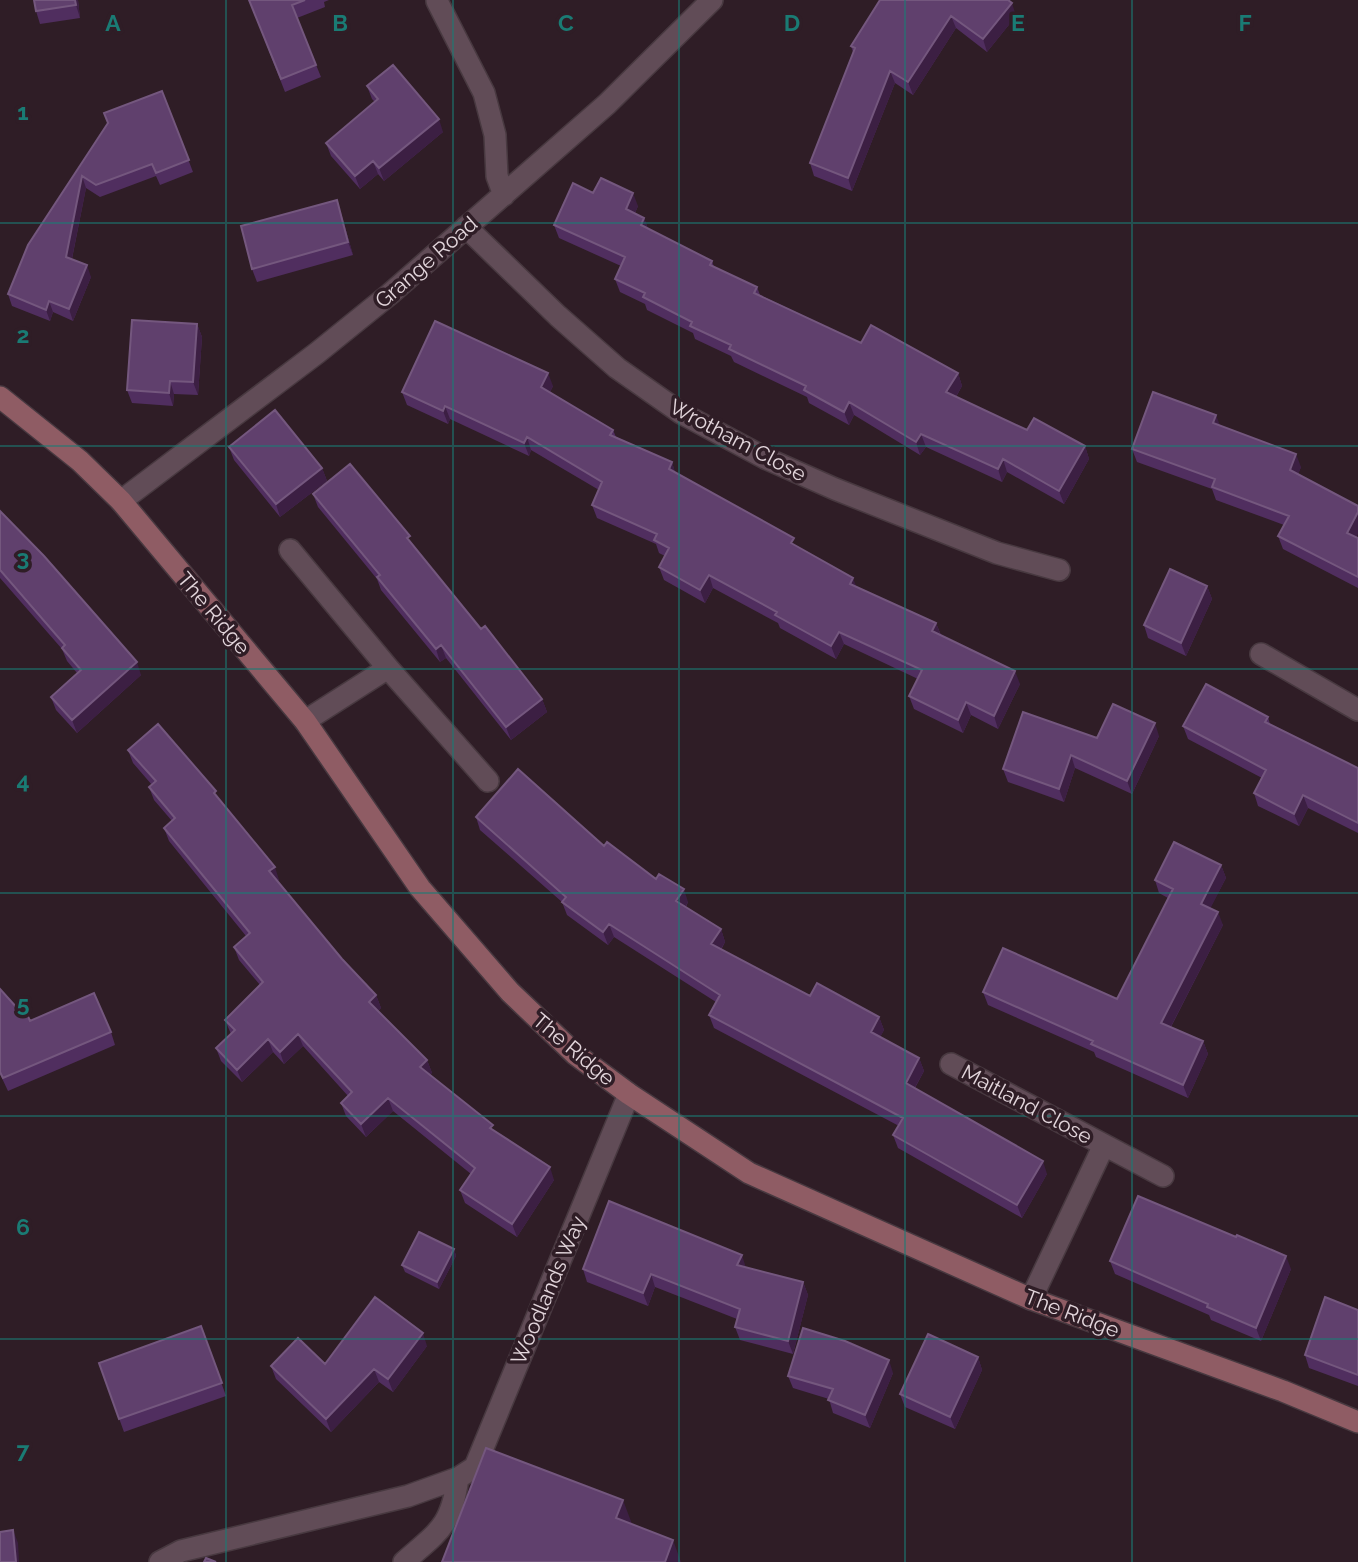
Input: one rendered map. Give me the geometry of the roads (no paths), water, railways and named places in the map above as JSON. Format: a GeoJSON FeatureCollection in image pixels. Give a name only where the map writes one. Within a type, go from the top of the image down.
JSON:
{"type":"FeatureCollection","features":[{"type":"Feature","properties":{"kind":"main road","name":"The Ridge"},"geometry":{"type":"LineString","coordinates":[[0,397],[80,461],[121,501],[305,721],[420,888],[510,992],[575,1054],[629,1094],[749,1173],[1031,1298],[1283,1391],[1358,1422]]}},
{"type":"Feature","properties":{"kind":"street","name":"Grange Road"},"geometry":{"type":"LineString","coordinates":[[121,501],[317,353],[504,195],[607,104],[712,0]]}},
{"type":"Feature","properties":{"kind":"street"},"geometry":{"type":"LineString","coordinates":[[437,1],[484,93],[495,135],[497,176],[504,195]]}},
{"type":"Feature","properties":{"kind":"street","name":"Wrotham Close"},"geometry":{"type":"LineString","coordinates":[[466,227],[617,368],[681,413],[765,458],[835,489],[997,552],[1059,570]]}},
{"type":"Feature","properties":{"kind":"street"},"geometry":{"type":"LineString","coordinates":[[290,550],[488,782]]}},
{"type":"Feature","properties":{"kind":"street"},"geometry":{"type":"LineString","coordinates":[[1261,654],[1358,710]]}},
{"type":"Feature","properties":{"kind":"street"},"geometry":{"type":"LineString","coordinates":[[305,721],[388,668]]}},
{"type":"Feature","properties":{"kind":"street","name":"Maitland Close"},"geometry":{"type":"LineString","coordinates":[[951,1064],[1163,1175]]}},
{"type":"Feature","properties":{"kind":"street","name":"Woodlands Way"},"geometry":{"type":"LineString","coordinates":[[160,1562],[181,1551],[408,1496],[458,1478],[475,1467],[629,1094]]}},
{"type":"Feature","properties":{"kind":"street","name":"Maitland Close"},"geometry":{"type":"LineString","coordinates":[[1031,1298],[1104,1145]]}},
{"type":"Feature","properties":{"kind":"street"},"geometry":{"type":"LineString","coordinates":[[404,1562],[443,1528],[455,1503],[458,1478]]}}]}
